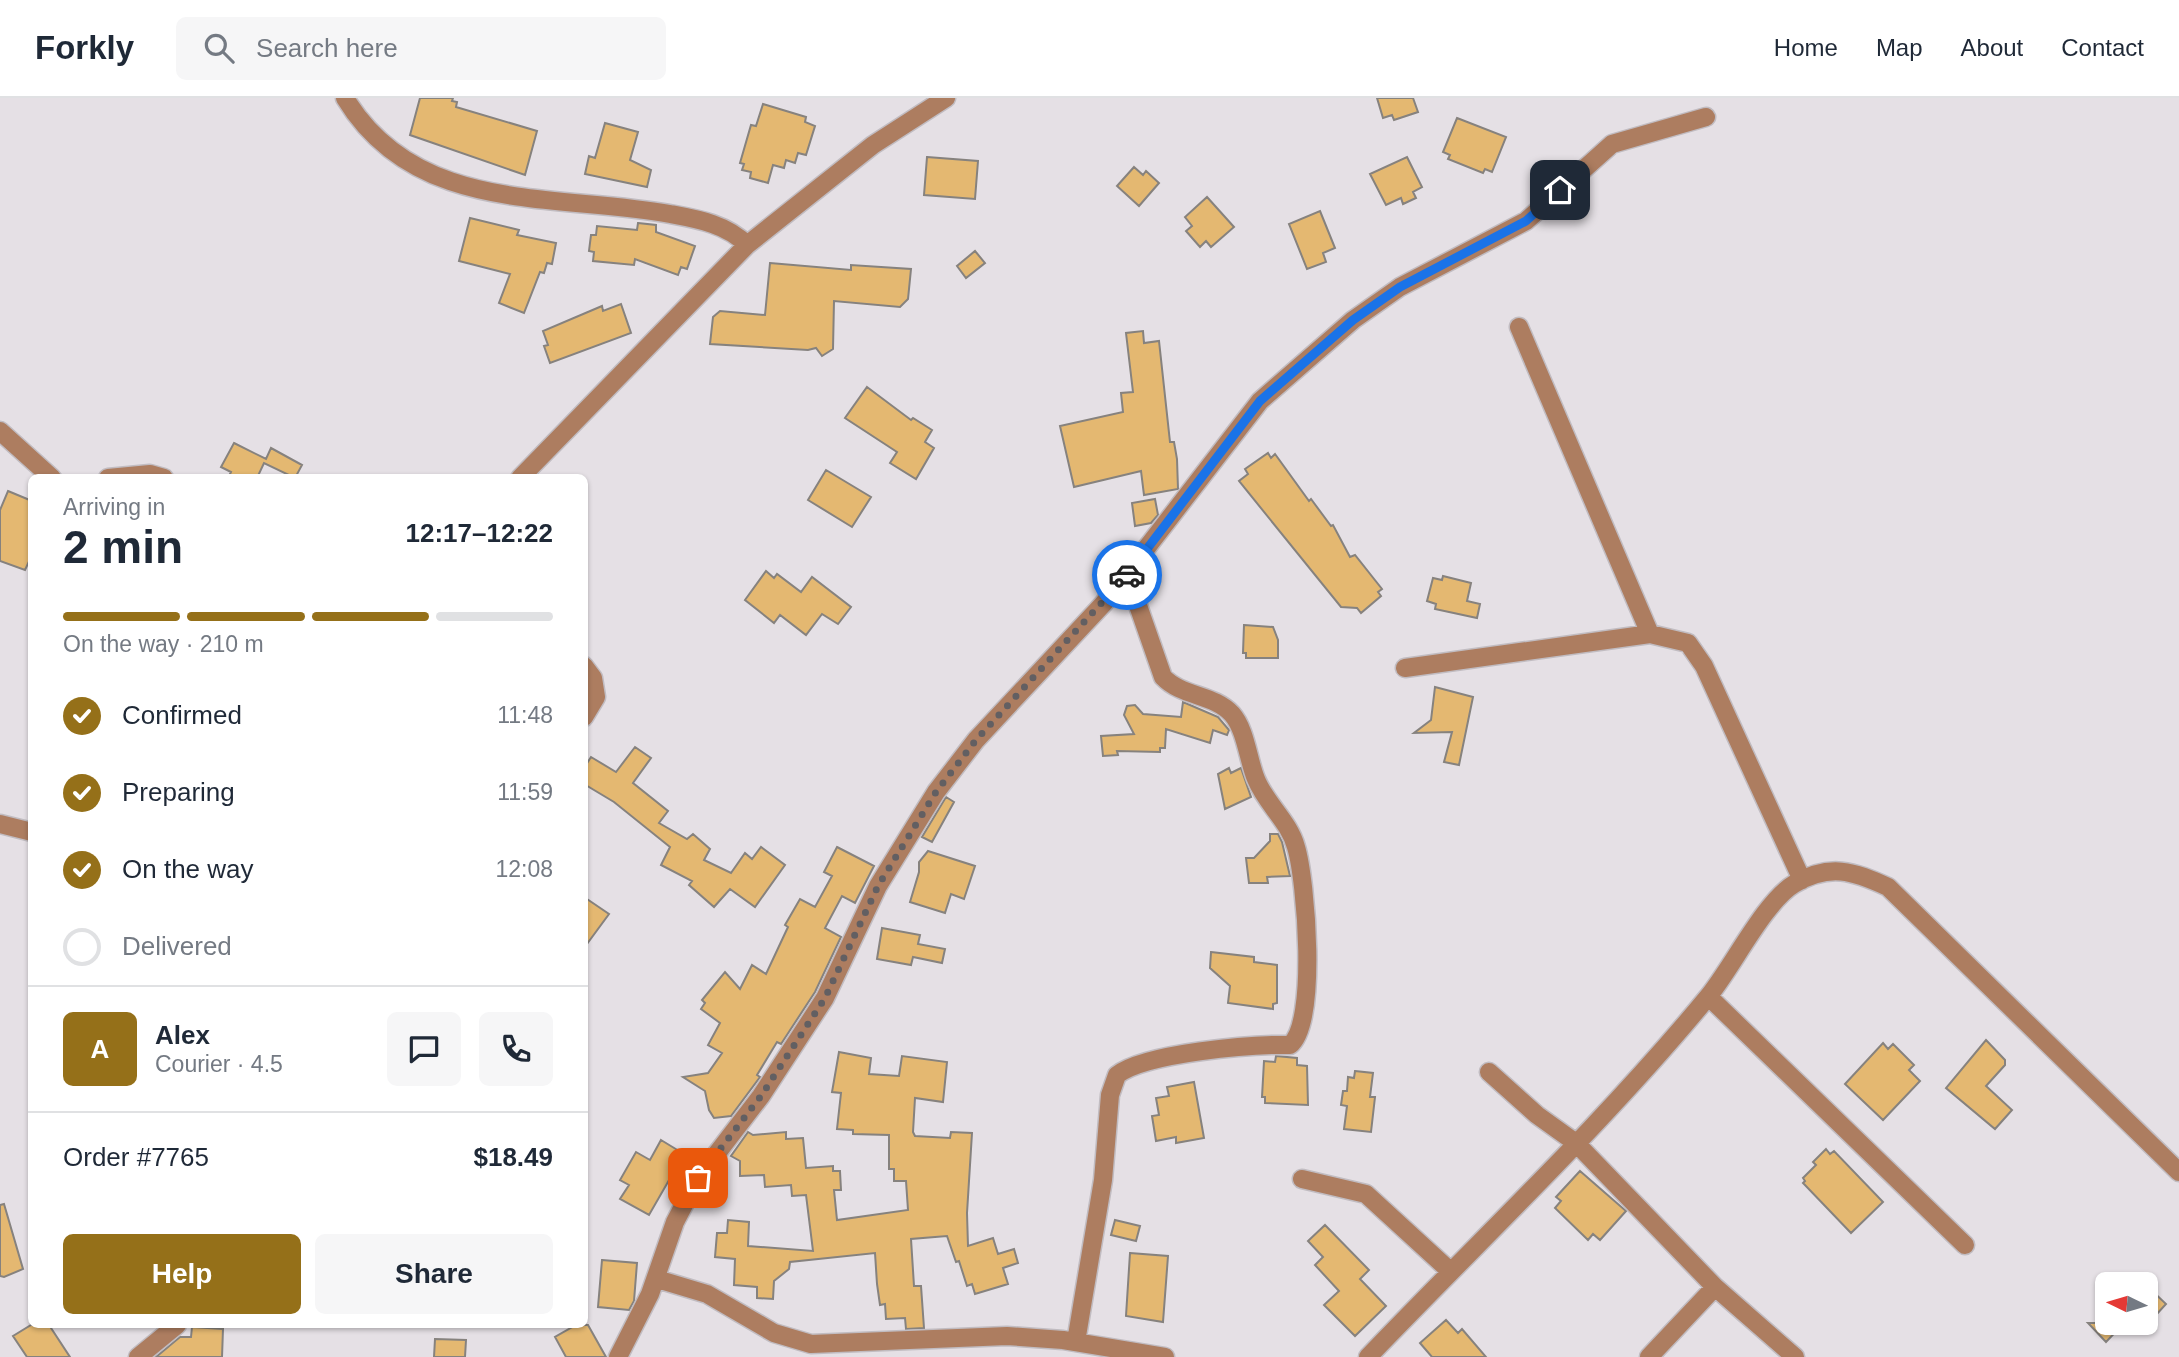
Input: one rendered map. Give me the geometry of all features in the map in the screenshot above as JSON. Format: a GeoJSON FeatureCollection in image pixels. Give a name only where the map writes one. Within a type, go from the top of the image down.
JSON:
{"type":"FeatureCollection","features":[{"type":"Feature","properties":{"kind":"street"},"geometry":{"type":"LineString","coordinates":[[345,98],[356,116],[381,141],[425,173],[473,190],[561,203],[637,208],[702,220],[737,235],[747,246]]}},
{"type":"Feature","properties":{"kind":"street"},"geometry":{"type":"LineString","coordinates":[[524,474],[747,246],[873,145],[946,98]]}},
{"type":"Feature","properties":{"kind":"street"},"geometry":{"type":"LineString","coordinates":[[618,1357],[657,1279],[675,1222],[698,1178],[761,1096],[825,998],[878,886],[936,792],[976,740],[1127,575],[1260,401],[1353,320],[1400,287],[1526,221],[1612,144],[1706,117]]}},
{"type":"Feature","properties":{"kind":"street"},"geometry":{"type":"LineString","coordinates":[[1519,327],[1650,634]]}},
{"type":"Feature","properties":{"kind":"street"},"geometry":{"type":"LineString","coordinates":[[0,431],[48,474]]}},
{"type":"Feature","properties":{"kind":"street"},"geometry":{"type":"LineString","coordinates":[[1067,1346],[1103,1180],[1110,1095],[1116,1075],[1138,1063],[1254,1046],[1290,1045],[1299,1027],[1307,981],[1305,895],[1291,833],[1262,792],[1235,718],[1218,703],[1182,691],[1163,677],[1127,575]]}},
{"type":"Feature","properties":{"kind":"street"},"geometry":{"type":"LineString","coordinates":[[1405,668],[1650,634],[1688,643],[1704,666],[1802,880]]}},
{"type":"Feature","properties":{"kind":"street"},"geometry":{"type":"LineString","coordinates":[[588,671],[593,678],[596,697],[588,710]]}},
{"type":"Feature","properties":{"kind":"street"},"geometry":{"type":"LineString","coordinates":[[0,824],[28,831]]}},
{"type":"Feature","properties":{"kind":"street"},"geometry":{"type":"LineString","coordinates":[[1367,1357],[1576,1143],[1709,997],[1758,924],[1791,886],[1822,872],[1855,872],[1888,887],[2179,1172]]}},
{"type":"Feature","properties":{"kind":"street"},"geometry":{"type":"LineString","coordinates":[[1709,997],[1965,1245]]}},
{"type":"Feature","properties":{"kind":"street"},"geometry":{"type":"LineString","coordinates":[[1489,1072],[1536,1115],[1576,1143],[1715,1287],[1795,1357]]}},
{"type":"Feature","properties":{"kind":"street"},"geometry":{"type":"LineString","coordinates":[[1302,1180],[1366,1194],[1450,1271]]}},
{"type":"Feature","properties":{"kind":"street"},"geometry":{"type":"LineString","coordinates":[[657,1279],[707,1294],[774,1333],[811,1345],[1007,1336],[1165,1357]]}},
{"type":"Feature","properties":{"kind":"street"},"geometry":{"type":"LineString","coordinates":[[1649,1357],[1715,1287]]}},
{"type":"Feature","properties":{"kind":"street"},"geometry":{"type":"LineString","coordinates":[[138,1357],[173,1328]]}},
{"type":"Feature","properties":{"kind":"building"},"geometry":{"type":"Polygon","coordinates":[[[420,98],[453,98],[452,101],[457,102],[456,107],[537,131],[525,175],[410,135],[420,98]]]}},
{"type":"Feature","properties":{"kind":"building"},"geometry":{"type":"Polygon","coordinates":[[[1377,98],[1413,98],[1418,112],[1394,120],[1392,115],[1383,118],[1377,98]]]}},
{"type":"Feature","properties":{"kind":"building"},"geometry":{"type":"Polygon","coordinates":[[[763,104],[806,117],[805,122],[815,126],[806,155],[798,153],[795,163],[786,160],[784,168],[773,165],[768,183],[750,178],[751,172],[742,170],[744,164],[740,163],[751,125],[756,126],[763,104]]]}},
{"type":"Feature","properties":{"kind":"building"},"geometry":{"type":"Polygon","coordinates":[[[1457,118],[1506,137],[1492,172],[1485,169],[1483,173],[1448,159],[1450,155],[1443,152],[1457,118]]]}},
{"type":"Feature","properties":{"kind":"building"},"geometry":{"type":"Polygon","coordinates":[[[605,123],[638,132],[630,160],[651,170],[647,187],[585,174],[589,156],[595,158],[605,123]]]}},
{"type":"Feature","properties":{"kind":"building"},"geometry":{"type":"Polygon","coordinates":[[[927,157],[978,161],[975,199],[924,195],[927,157]]]}},
{"type":"Feature","properties":{"kind":"building"},"geometry":{"type":"Polygon","coordinates":[[[1407,157],[1422,187],[1413,192],[1416,198],[1403,204],[1401,198],[1386,205],[1370,174],[1407,157]]]}},
{"type":"Feature","properties":{"kind":"building"},"geometry":{"type":"Polygon","coordinates":[[[1134,167],[1143,175],[1146,171],[1159,183],[1139,206],[1117,186],[1134,167]]]}},
{"type":"Feature","properties":{"kind":"building"},"geometry":{"type":"Polygon","coordinates":[[[1207,197],[1234,227],[1211,247],[1206,241],[1200,247],[1186,231],[1192,226],[1185,217],[1207,197]]]}},
{"type":"Feature","properties":{"kind":"building"},"geometry":{"type":"Polygon","coordinates":[[[1320,211],[1335,248],[1323,253],[1326,262],[1307,269],[1289,224],[1320,211]]]}},
{"type":"Feature","properties":{"kind":"building"},"geometry":{"type":"Polygon","coordinates":[[[470,218],[519,230],[517,235],[556,243],[552,264],[547,263],[544,273],[540,272],[524,313],[499,303],[510,274],[459,261],[470,218]]]}},
{"type":"Feature","properties":{"kind":"building"},"geometry":{"type":"Polygon","coordinates":[[[638,223],[656,225],[656,232],[695,246],[687,269],[681,267],[678,275],[635,259],[634,265],[593,261],[594,252],[589,251],[591,235],[596,235],[597,226],[637,230],[638,223]]]}},
{"type":"Feature","properties":{"kind":"building"},"geometry":{"type":"Polygon","coordinates":[[[975,251],[985,263],[966,278],[957,266],[975,251]]]}},
{"type":"Feature","properties":{"kind":"building"},"geometry":{"type":"Polygon","coordinates":[[[770,263],[851,270],[851,265],[911,269],[908,299],[900,307],[834,301],[833,349],[822,356],[816,348],[808,350],[710,344],[713,317],[720,311],[765,315],[770,263]]]}},
{"type":"Feature","properties":{"kind":"building"},"geometry":{"type":"Polygon","coordinates":[[[621,304],[631,333],[550,363],[544,346],[548,345],[543,331],[602,306],[603,311],[621,304]]]}},
{"type":"Feature","properties":{"kind":"building"},"geometry":{"type":"Polygon","coordinates":[[[1143,331],[1144,343],[1159,341],[1170,442],[1174,442],[1177,459],[1178,489],[1144,495],[1141,471],[1074,487],[1060,426],[1123,412],[1121,393],[1133,392],[1126,333],[1143,331]]]}},
{"type":"Feature","properties":{"kind":"building"},"geometry":{"type":"Polygon","coordinates":[[[867,387],[911,420],[913,418],[932,430],[925,442],[934,448],[916,479],[890,463],[897,452],[845,418],[867,387]]]}},
{"type":"Feature","properties":{"kind":"building"},"geometry":{"type":"Polygon","coordinates":[[[234,443],[266,459],[271,448],[302,465],[297,474],[287,474],[264,463],[259,474],[230,474],[231,472],[221,467],[234,443]]]}},
{"type":"Feature","properties":{"kind":"building"},"geometry":{"type":"Polygon","coordinates":[[[1268,453],[1271,458],[1275,454],[1309,501],[1311,499],[1331,526],[1333,525],[1350,557],[1355,555],[1382,589],[1378,592],[1381,596],[1361,613],[1357,608],[1341,607],[1239,481],[1248,474],[1245,469],[1268,453]]]}},
{"type":"Feature","properties":{"kind":"building"},"geometry":{"type":"Polygon","coordinates":[[[826,470],[871,497],[852,527],[808,500],[826,470]]]}},
{"type":"Feature","properties":{"kind":"building"},"geometry":{"type":"Polygon","coordinates":[[[8,491],[28,499],[28,564],[25,570],[0,561],[0,510],[8,491]]]}},
{"type":"Feature","properties":{"kind":"building"},"geometry":{"type":"Polygon","coordinates":[[[1155,499],[1158,515],[1151,523],[1135,526],[1132,503],[1155,499]]]}},
{"type":"Feature","properties":{"kind":"building"},"geometry":{"type":"Polygon","coordinates":[[[766,571],[774,578],[777,574],[801,592],[812,577],[851,607],[838,624],[822,614],[806,635],[780,615],[774,623],[745,600],[766,571]]]}},
{"type":"Feature","properties":{"kind":"building"},"geometry":{"type":"Polygon","coordinates":[[[1443,576],[1471,583],[1467,601],[1480,604],[1477,618],[1435,609],[1436,604],[1427,601],[1433,578],[1442,580],[1443,576]]]}},
{"type":"Feature","properties":{"kind":"building"},"geometry":{"type":"Polygon","coordinates":[[[1244,625],[1273,627],[1278,640],[1278,658],[1246,658],[1246,653],[1243,653],[1244,625]]]}},
{"type":"Feature","properties":{"kind":"building"},"geometry":{"type":"Polygon","coordinates":[[[1435,687],[1473,697],[1459,765],[1444,762],[1452,732],[1414,733],[1431,720],[1435,687]]]}},
{"type":"Feature","properties":{"kind":"building"},"geometry":{"type":"Polygon","coordinates":[[[1183,702],[1218,717],[1229,730],[1227,735],[1213,730],[1210,743],[1166,729],[1165,748],[1160,748],[1160,752],[1117,751],[1118,755],[1103,756],[1101,736],[1134,734],[1124,715],[1127,706],[1135,705],[1143,714],[1181,717],[1183,702]]]}},
{"type":"Feature","properties":{"kind":"building"},"geometry":{"type":"Polygon","coordinates":[[[635,747],[651,758],[633,783],[668,811],[659,823],[687,839],[693,834],[710,849],[704,860],[731,873],[745,853],[752,859],[761,847],[785,865],[755,907],[730,889],[714,907],[689,885],[692,881],[661,865],[670,847],[614,802],[588,786],[588,762],[591,757],[616,772],[635,747]]]}},
{"type":"Feature","properties":{"kind":"building"},"geometry":{"type":"Polygon","coordinates":[[[1229,768],[1231,773],[1241,768],[1251,797],[1225,809],[1218,774],[1229,768]]]}},
{"type":"Feature","properties":{"kind":"building"},"geometry":{"type":"Polygon","coordinates":[[[946,797],[954,802],[932,842],[922,837],[946,797]]]}},
{"type":"Feature","properties":{"kind":"building"},"geometry":{"type":"Polygon","coordinates":[[[1270,834],[1278,834],[1282,842],[1290,876],[1267,877],[1268,883],[1249,883],[1246,858],[1254,858],[1270,841],[1270,834]]]}},
{"type":"Feature","properties":{"kind":"building"},"geometry":{"type":"Polygon","coordinates":[[[837,847],[874,866],[855,903],[842,896],[825,928],[841,937],[815,992],[781,1044],[777,1042],[757,1075],[760,1077],[731,1116],[714,1118],[709,1110],[705,1091],[683,1077],[708,1073],[722,1053],[708,1045],[720,1023],[701,1009],[705,1003],[702,1000],[725,972],[740,989],[752,965],[766,974],[788,927],[785,925],[800,899],[815,907],[832,876],[824,872],[837,847]]]}},
{"type":"Feature","properties":{"kind":"building"},"geometry":{"type":"Polygon","coordinates":[[[928,851],[975,866],[964,899],[951,894],[945,913],[910,902],[919,872],[919,862],[928,851]]]}},
{"type":"Feature","properties":{"kind":"building"},"geometry":{"type":"Polygon","coordinates":[[[588,900],[609,914],[588,943],[588,900]]]}},
{"type":"Feature","properties":{"kind":"building"},"geometry":{"type":"Polygon","coordinates":[[[882,928],[920,935],[918,944],[945,949],[942,963],[913,957],[911,965],[877,959],[882,928]]]}},
{"type":"Feature","properties":{"kind":"building"},"geometry":{"type":"Polygon","coordinates":[[[1211,952],[1254,957],[1254,962],[1277,965],[1277,1003],[1273,1004],[1273,1009],[1228,1003],[1230,986],[1210,968],[1211,952]]]}},
{"type":"Feature","properties":{"kind":"building"},"geometry":{"type":"Polygon","coordinates":[[[1986,1040],[2005,1060],[2005,1065],[1986,1086],[2012,1110],[1995,1129],[1946,1088],[1986,1040]]]}},
{"type":"Feature","properties":{"kind":"building"},"geometry":{"type":"Polygon","coordinates":[[[1883,1043],[1888,1049],[1893,1044],[1914,1065],[1909,1070],[1920,1081],[1883,1120],[1845,1084],[1883,1043]]]}},
{"type":"Feature","properties":{"kind":"building"},"geometry":{"type":"Polygon","coordinates":[[[839,1052],[871,1058],[869,1074],[899,1076],[902,1056],[947,1062],[943,1102],[915,1098],[913,1132],[915,1136],[950,1138],[951,1132],[972,1133],[967,1213],[968,1246],[993,1238],[998,1254],[1014,1249],[1018,1263],[1003,1268],[1008,1284],[975,1294],[972,1284],[967,1286],[947,1236],[911,1239],[914,1286],[921,1286],[924,1328],[906,1329],[905,1318],[886,1319],[885,1304],[880,1305],[875,1253],[790,1262],[789,1269],[774,1281],[773,1299],[757,1298],[757,1287],[734,1285],[735,1259],[715,1257],[717,1233],[727,1233],[728,1220],[749,1222],[748,1246],[813,1251],[806,1195],[792,1196],[791,1185],[765,1187],[764,1175],[740,1176],[740,1161],[731,1156],[748,1132],[753,1135],[786,1132],[786,1139],[803,1138],[806,1168],[833,1166],[833,1171],[840,1171],[841,1190],[834,1190],[837,1220],[908,1210],[906,1181],[894,1181],[894,1169],[889,1169],[889,1135],[853,1134],[853,1130],[837,1129],[841,1093],[832,1092],[839,1052]]]}},
{"type":"Feature","properties":{"kind":"building"},"geometry":{"type":"Polygon","coordinates":[[[1276,1056],[1297,1058],[1297,1065],[1307,1066],[1308,1105],[1265,1103],[1265,1097],[1262,1097],[1264,1061],[1275,1062],[1276,1056]]]}},
{"type":"Feature","properties":{"kind":"building"},"geometry":{"type":"Polygon","coordinates":[[[1355,1071],[1373,1073],[1370,1097],[1375,1097],[1371,1132],[1344,1129],[1347,1106],[1341,1105],[1343,1091],[1347,1091],[1348,1077],[1354,1078],[1355,1071]]]}},
{"type":"Feature","properties":{"kind":"building"},"geometry":{"type":"Polygon","coordinates":[[[1194,1082],[1204,1138],[1176,1143],[1176,1137],[1156,1141],[1152,1116],[1159,1115],[1156,1098],[1169,1096],[1167,1087],[1194,1082]]]}},
{"type":"Feature","properties":{"kind":"building"},"geometry":{"type":"Polygon","coordinates":[[[661,1140],[684,1154],[649,1215],[620,1199],[629,1185],[620,1180],[636,1152],[650,1160],[661,1140]]]}},
{"type":"Feature","properties":{"kind":"building"},"geometry":{"type":"Polygon","coordinates":[[[1826,1149],[1830,1154],[1834,1151],[1883,1202],[1851,1233],[1803,1183],[1803,1178],[1816,1165],[1813,1162],[1826,1149]]]}},
{"type":"Feature","properties":{"kind":"building"},"geometry":{"type":"Polygon","coordinates":[[[1580,1171],[1626,1211],[1600,1240],[1593,1234],[1588,1240],[1555,1208],[1561,1201],[1556,1197],[1580,1171]]]}},
{"type":"Feature","properties":{"kind":"building"},"geometry":{"type":"Polygon","coordinates":[[[4,1204],[23,1269],[4,1277],[0,1276],[0,1205],[4,1204]]]}},
{"type":"Feature","properties":{"kind":"building"},"geometry":{"type":"Polygon","coordinates":[[[1115,1220],[1140,1226],[1136,1241],[1111,1235],[1115,1220]]]}},
{"type":"Feature","properties":{"kind":"building"},"geometry":{"type":"Polygon","coordinates":[[[1325,1225],[1369,1270],[1360,1279],[1386,1306],[1355,1336],[1324,1305],[1339,1291],[1315,1265],[1323,1257],[1308,1241],[1325,1225]]]}},
{"type":"Feature","properties":{"kind":"building"},"geometry":{"type":"Polygon","coordinates":[[[1130,1253],[1168,1256],[1163,1322],[1126,1316],[1130,1253]]]}},
{"type":"Feature","properties":{"kind":"building"},"geometry":{"type":"Polygon","coordinates":[[[602,1260],[637,1263],[634,1301],[629,1310],[598,1307],[602,1260]]]}},
{"type":"Feature","properties":{"kind":"building"},"geometry":{"type":"Polygon","coordinates":[[[2158,1296],[2166,1304],[2158,1313],[2158,1296]]]}},
{"type":"Feature","properties":{"kind":"building"},"geometry":{"type":"Polygon","coordinates":[[[1446,1320],[1458,1333],[1462,1329],[1486,1357],[1432,1357],[1420,1343],[1446,1320]]]}},
{"type":"Feature","properties":{"kind":"building"},"geometry":{"type":"Polygon","coordinates":[[[588,1325],[606,1357],[566,1357],[555,1337],[571,1328],[588,1328],[588,1325]]]}},
{"type":"Feature","properties":{"kind":"building"},"geometry":{"type":"Polygon","coordinates":[[[28,1327],[51,1328],[70,1357],[27,1357],[13,1336],[28,1327]]]}},
{"type":"Feature","properties":{"kind":"building"},"geometry":{"type":"Polygon","coordinates":[[[192,1328],[223,1329],[222,1357],[156,1357],[180,1337],[191,1337],[192,1328]]]}},
{"type":"Feature","properties":{"kind":"building"},"geometry":{"type":"Polygon","coordinates":[[[2099,1335],[2113,1335],[2106,1342],[2099,1335]]]}},
{"type":"Feature","properties":{"kind":"building"},"geometry":{"type":"Polygon","coordinates":[[[435,1339],[466,1340],[465,1357],[434,1357],[435,1339]]]}},
{"type":"Feature","properties":{"kind":"way so far"},"geometry":{"type":"LineString","coordinates":[[698,1178],[761,1096],[825,998],[847,946],[878,886],[936,792],[976,740],[1127,575]]}},
{"type":"Feature","properties":{"kind":"route"},"geometry":{"type":"LineString","coordinates":[[1127,575],[1260,401],[1353,320],[1400,287],[1526,221],[1560,190]]}}]}
